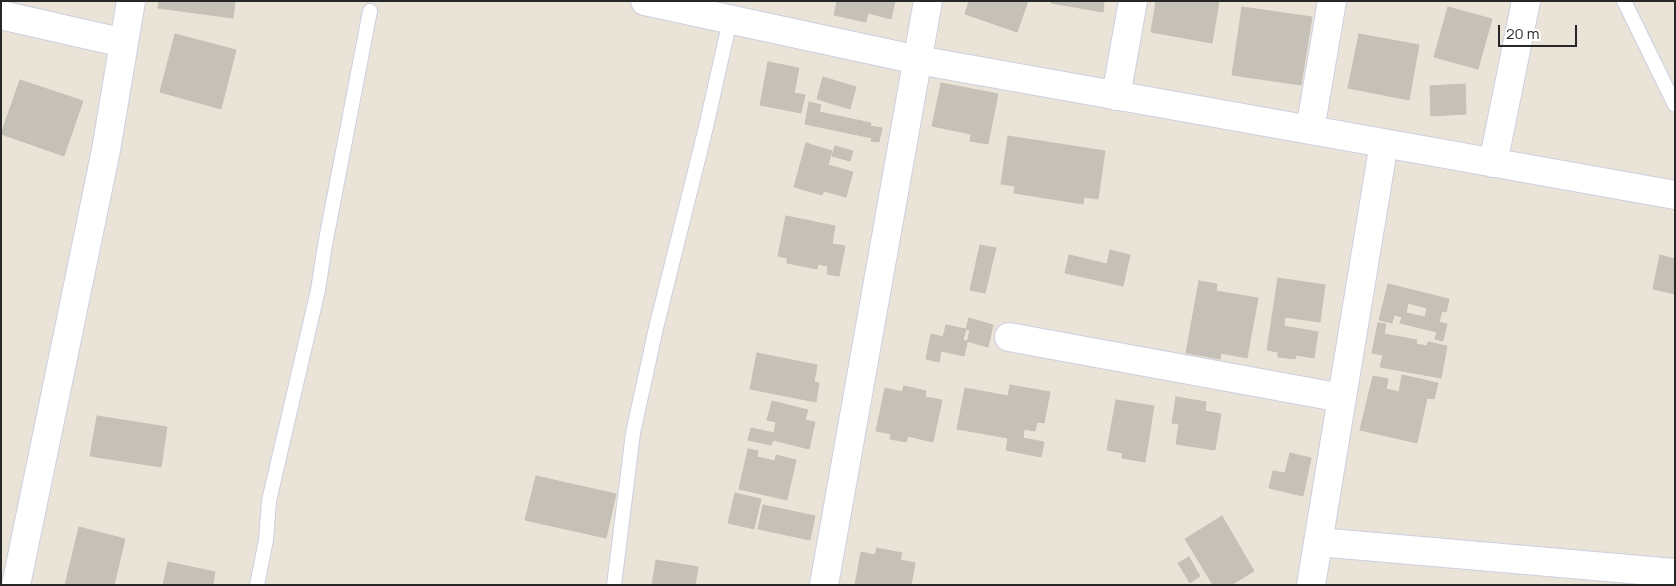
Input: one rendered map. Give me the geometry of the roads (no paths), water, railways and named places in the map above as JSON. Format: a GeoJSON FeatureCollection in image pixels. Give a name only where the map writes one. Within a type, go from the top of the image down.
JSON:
{"type":"FeatureCollection","features":[{"type":"Feature","properties":{"kind":"street"},"geometry":{"type":"LineString","coordinates":[[16,585],[106,150],[131,1]]}},
{"type":"Feature","properties":{"kind":"street"},"geometry":{"type":"LineString","coordinates":[[645,1],[731,10],[918,60],[1675,195]]}},
{"type":"Feature","properties":{"kind":"street"},"geometry":{"type":"LineString","coordinates":[[824,585],[928,1]]}},
{"type":"Feature","properties":{"kind":"street"},"geometry":{"type":"LineString","coordinates":[[1116,96],[1133,1]]}},
{"type":"Feature","properties":{"kind":"street"},"geometry":{"type":"LineString","coordinates":[[1310,130],[1332,1]]}},
{"type":"Feature","properties":{"kind":"street"},"geometry":{"type":"LineString","coordinates":[[1493,163],[1526,1]]}},
{"type":"Feature","properties":{"kind":"street"},"geometry":{"type":"LineString","coordinates":[[1,15],[124,43]]}},
{"type":"Feature","properties":{"kind":"street"},"geometry":{"type":"LineString","coordinates":[[1311,585],[1384,143]]}},
{"type":"Feature","properties":{"kind":"street"},"geometry":{"type":"LineString","coordinates":[[1009,337],[1342,398]]}},
{"type":"Feature","properties":{"kind":"street"},"geometry":{"type":"LineString","coordinates":[[1318,542],[1675,573]]}},
{"type":"Feature","properties":{"kind":"lane"},"geometry":{"type":"LineString","coordinates":[[1624,1],[1675,105]]}},
{"type":"Feature","properties":{"kind":"lane"},"geometry":{"type":"LineString","coordinates":[[614,585],[633,433],[656,328],[706,127],[731,10]]}},
{"type":"Feature","properties":{"kind":"lane"},"geometry":{"type":"LineString","coordinates":[[257,585],[266,540],[269,501],[318,290],[370,11]]}}]}
